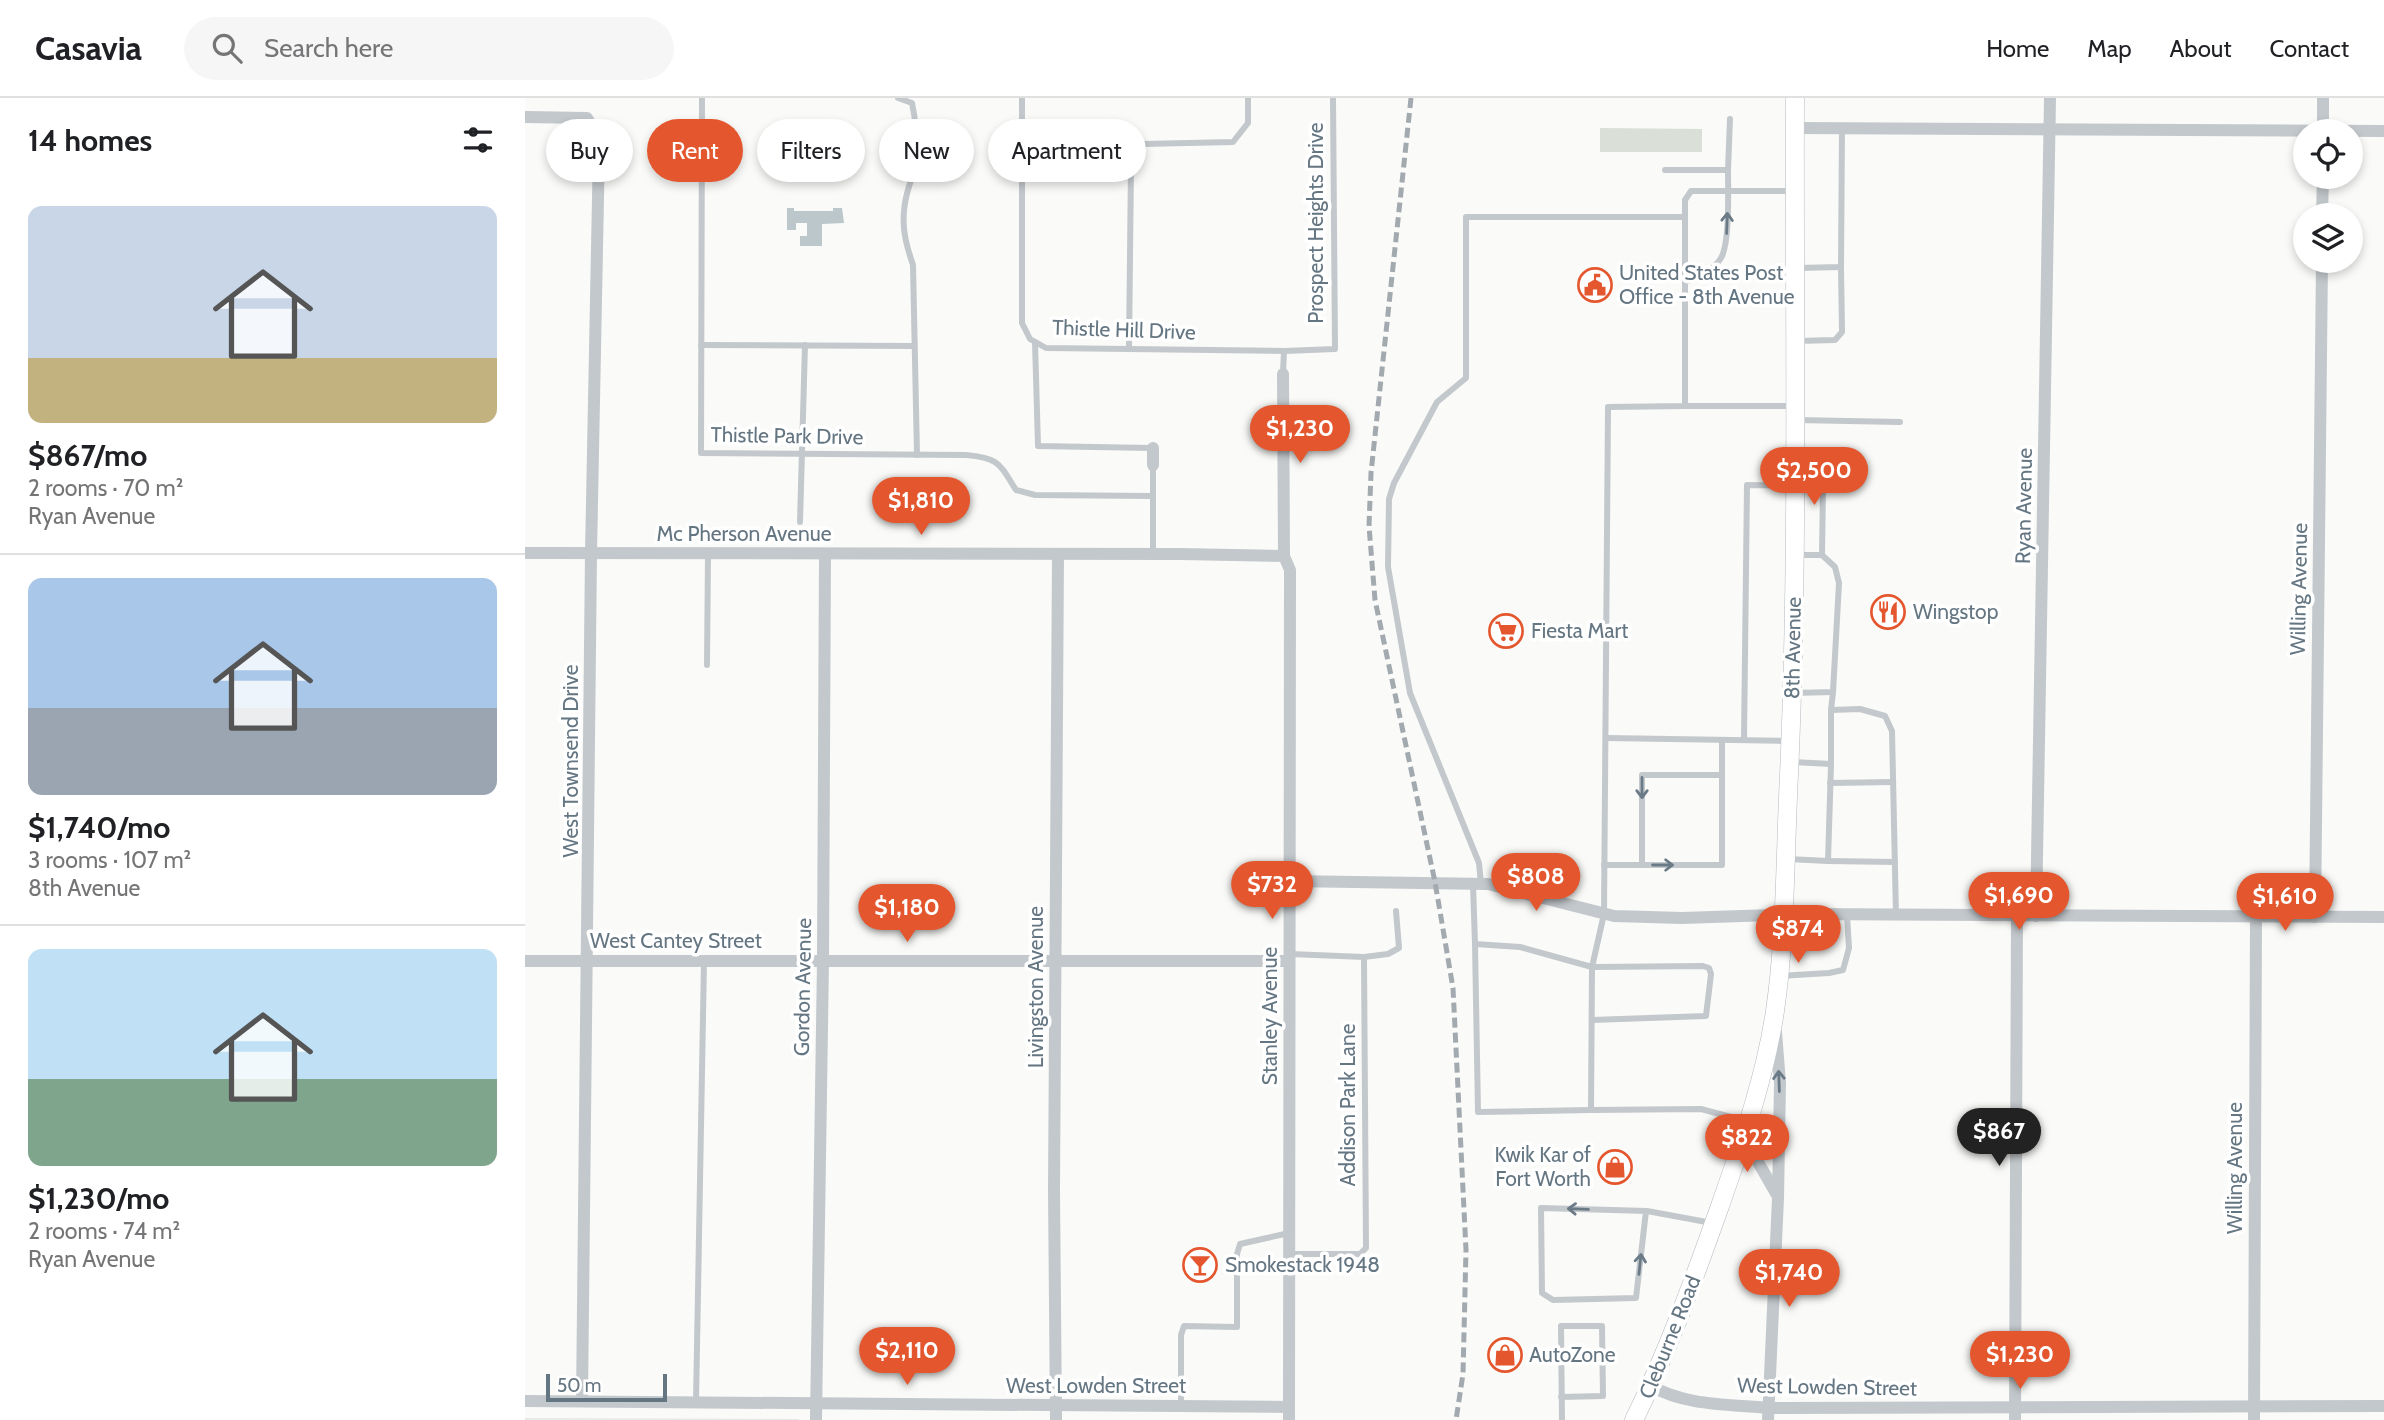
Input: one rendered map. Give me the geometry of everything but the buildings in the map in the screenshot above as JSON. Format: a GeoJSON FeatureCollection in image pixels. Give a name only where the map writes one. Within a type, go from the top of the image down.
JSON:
{"type":"FeatureCollection","features":[{"type":"Feature","properties":{"kind":"main road","name":"8th Avenue"},"geometry":{"type":"LineString","coordinates":[[1775,1012],[1783,914],[1792,693],[1796,413],[1795,98]]}},
{"type":"Feature","properties":{"kind":"main road","name":"Cleburne Road"},"geometry":{"type":"LineString","coordinates":[[1634,1420],[1651,1387],[1714,1223],[1745,1129],[1775,1012]]}},
{"type":"Feature","properties":{"kind":"street","name":"Ryan Avenue"},"geometry":{"type":"LineString","coordinates":[[2036,916],[2050,98]]}},
{"type":"Feature","properties":{"kind":"street"},"geometry":{"type":"LineString","coordinates":[[2323,98],[2323,119]]}},
{"type":"Feature","properties":{"kind":"street","name":"West Townsend Drive"},"geometry":{"type":"LineString","coordinates":[[525,117],[587,118],[592,122],[599,147],[591,553],[582,1401]]}},
{"type":"Feature","properties":{"kind":"street"},"geometry":{"type":"LineString","coordinates":[[1795,128],[2293,131]]}},
{"type":"Feature","properties":{"kind":"street"},"geometry":{"type":"LineString","coordinates":[[2363,131],[2384,131]]}},
{"type":"Feature","properties":{"kind":"street","name":"Willing Avenue"},"geometry":{"type":"LineString","coordinates":[[2315,917],[2322,273]]}},
{"type":"Feature","properties":{"kind":"street"},"geometry":{"type":"LineString","coordinates":[[1283,374],[1284,556]]}},
{"type":"Feature","properties":{"kind":"street"},"geometry":{"type":"LineString","coordinates":[[1153,448],[1153,465]]}},
{"type":"Feature","properties":{"kind":"street","name":"Mc Pherson Avenue"},"geometry":{"type":"LineString","coordinates":[[525,553],[1284,556]]}},
{"type":"Feature","properties":{"kind":"street","name":"Gordon Avenue"},"geometry":{"type":"LineString","coordinates":[[816,1420],[823,961],[825,554]]}},
{"type":"Feature","properties":{"kind":"street","name":"Livingston Avenue"},"geometry":{"type":"LineString","coordinates":[[1056,1420],[1054,1190],[1058,554]]}},
{"type":"Feature","properties":{"kind":"street","name":"Stanley Avenue"},"geometry":{"type":"LineString","coordinates":[[1284,556],[1290,570],[1288,1414]]}},
{"type":"Feature","properties":{"kind":"street"},"geometry":{"type":"LineString","coordinates":[[1289,881],[1477,884],[1614,916],[1682,918],[1783,914],[2384,917]]}},
{"type":"Feature","properties":{"kind":"street"},"geometry":{"type":"LineString","coordinates":[[2015,1414],[2017,916]]}},
{"type":"Feature","properties":{"kind":"street","name":"Willing Avenue"},"geometry":{"type":"LineString","coordinates":[[2254,1413],[2256,917]]}},
{"type":"Feature","properties":{"kind":"street","name":"West Cantey Street"},"geometry":{"type":"LineString","coordinates":[[525,961],[1056,961],[1289,957]]}},
{"type":"Feature","properties":{"kind":"street","name":"8th Avenue"},"geometry":{"type":"LineString","coordinates":[[1768,1414],[1778,1198],[1780,1083],[1775,1012]]}},
{"type":"Feature","properties":{"kind":"street"},"geometry":{"type":"LineString","coordinates":[[1745,1129],[1778,1198]]}},
{"type":"Feature","properties":{"kind":"street","name":"West Lowden Street"},"geometry":{"type":"LineString","coordinates":[[1651,1387],[1668,1396],[1768,1414],[2254,1413],[2384,1406]]}},
{"type":"Feature","properties":{"kind":"street","name":"West Lowden Street"},"geometry":{"type":"LineString","coordinates":[[525,1401],[1181,1406],[1288,1414]]}},
{"type":"Feature","properties":{"kind":"lane","name":"Thistle Park Drive"},"geometry":{"type":"LineString","coordinates":[[702,98],[701,453],[988,457],[1000,464],[1016,490],[1035,495],[1152,496]]}},
{"type":"Feature","properties":{"kind":"lane"},"geometry":{"type":"LineString","coordinates":[[898,98],[912,103],[918,129],[916,164],[906,190],[903,214],[904,238],[913,265],[917,455]]}},
{"type":"Feature","properties":{"kind":"lane","name":"Thistle Hill Drive"},"geometry":{"type":"LineString","coordinates":[[1022,98],[1022,323],[1030,339],[1046,348],[1284,351],[1335,349]]}},
{"type":"Feature","properties":{"kind":"lane"},"geometry":{"type":"LineString","coordinates":[[1129,349],[1131,164],[1142,144],[1233,142],[1248,123],[1248,98]]}},
{"type":"Feature","properties":{"kind":"lane","name":"Prospect Heights Drive"},"geometry":{"type":"LineString","coordinates":[[1333,98],[1335,349]]}},
{"type":"Feature","properties":{"kind":"lane"},"geometry":{"type":"LineString","coordinates":[[1685,282],[1702,275],[1722,257],[1726,240],[1730,119]]}},
{"type":"Feature","properties":{"kind":"lane"},"geometry":{"type":"LineString","coordinates":[[1795,341],[1835,340],[1842,332],[1842,128]]}},
{"type":"Feature","properties":{"kind":"lane"},"geometry":{"type":"LineString","coordinates":[[1665,170],[1728,170]]}},
{"type":"Feature","properties":{"kind":"lane"},"geometry":{"type":"LineString","coordinates":[[1685,406],[1685,200],[1691,191],[1795,191]]}},
{"type":"Feature","properties":{"kind":"lane"},"geometry":{"type":"LineString","coordinates":[[1685,217],[1466,217],[1466,378],[1437,402],[1394,483],[1389,499],[1388,567],[1410,693],[1479,863],[1475,944],[1478,1112],[1701,1109],[1745,1129]]}},
{"type":"Feature","properties":{"kind":"lane"},"geometry":{"type":"LineString","coordinates":[[1795,268],[1841,267]]}},
{"type":"Feature","properties":{"kind":"lane"},"geometry":{"type":"LineString","coordinates":[[1035,342],[1038,446],[1153,448]]}},
{"type":"Feature","properties":{"kind":"lane"},"geometry":{"type":"LineString","coordinates":[[701,345],[914,346]]}},
{"type":"Feature","properties":{"kind":"lane"},"geometry":{"type":"LineString","coordinates":[[800,522],[805,345]]}},
{"type":"Feature","properties":{"kind":"lane"},"geometry":{"type":"LineString","coordinates":[[1283,374],[1284,351]]}},
{"type":"Feature","properties":{"kind":"lane"},"geometry":{"type":"LineString","coordinates":[[1591,1110],[1592,967],[1604,914],[1608,407],[1685,406],[1900,422]]}},
{"type":"Feature","properties":{"kind":"lane"},"geometry":{"type":"LineString","coordinates":[[1153,465],[1153,554]]}},
{"type":"Feature","properties":{"kind":"lane"},"geometry":{"type":"LineString","coordinates":[[1744,740],[1747,485],[1823,486],[1822,555]]}},
{"type":"Feature","properties":{"kind":"lane"},"geometry":{"type":"LineString","coordinates":[[707,665],[708,554]]}},
{"type":"Feature","properties":{"kind":"lane"},"geometry":{"type":"LineString","coordinates":[[1794,555],[1822,555],[1835,567],[1839,583],[1831,710],[1828,861]]}},
{"type":"Feature","properties":{"kind":"lane"},"geometry":{"type":"LineString","coordinates":[[1792,693],[1833,692]]}},
{"type":"Feature","properties":{"kind":"lane"},"geometry":{"type":"LineString","coordinates":[[1831,710],[1860,709],[1885,716],[1892,731],[1896,915]]}},
{"type":"Feature","properties":{"kind":"lane"},"geometry":{"type":"LineString","coordinates":[[1606,738],[1790,741]]}},
{"type":"Feature","properties":{"kind":"lane"},"geometry":{"type":"LineString","coordinates":[[1604,865],[1722,865],[1722,740]]}},
{"type":"Feature","properties":{"kind":"lane"},"geometry":{"type":"LineString","coordinates":[[1789,762],[1831,764]]}},
{"type":"Feature","properties":{"kind":"lane"},"geometry":{"type":"LineString","coordinates":[[1642,865],[1642,775],[1722,775]]}},
{"type":"Feature","properties":{"kind":"lane"},"geometry":{"type":"LineString","coordinates":[[1830,783],[1893,782]]}},
{"type":"Feature","properties":{"kind":"lane"},"geometry":{"type":"LineString","coordinates":[[1785,859],[1895,862]]}},
{"type":"Feature","properties":{"kind":"lane"},"geometry":{"type":"LineString","coordinates":[[1289,957],[1364,957],[1388,954],[1399,947],[1396,911]]}},
{"type":"Feature","properties":{"kind":"lane"},"geometry":{"type":"LineString","coordinates":[[1777,976],[1843,970],[1849,948],[1847,915]]}},
{"type":"Feature","properties":{"kind":"lane"},"geometry":{"type":"LineString","coordinates":[[1475,944],[1520,947],[1592,967],[1709,968],[1711,974],[1706,1016],[1591,1020]]}},
{"type":"Feature","properties":{"kind":"lane","name":"Addison Park Lane"},"geometry":{"type":"LineString","coordinates":[[1288,1254],[1360,1254],[1366,1248],[1364,957]]}},
{"type":"Feature","properties":{"kind":"lane"},"geometry":{"type":"LineString","coordinates":[[696,1402],[704,961]]}},
{"type":"Feature","properties":{"kind":"lane"},"geometry":{"type":"LineString","coordinates":[[1646,1211],[1636,1298],[1553,1300],[1542,1293],[1541,1208],[1646,1211],[1714,1223]]}},
{"type":"Feature","properties":{"kind":"lane"},"geometry":{"type":"LineString","coordinates":[[1181,1406],[1181,1335],[1184,1326],[1237,1327],[1237,1254],[1240,1244],[1289,1233]]}},
{"type":"Feature","properties":{"kind":"lane"},"geometry":{"type":"LineString","coordinates":[[1561,1397],[1603,1396],[1602,1326],[1561,1326],[1561,1397],[1562,1420]]}},
{"type":"Feature","properties":{"kind":"shaded area"},"geometry":{"type":"Polygon","coordinates":[[[1600,128],[1702,129],[1702,152],[1600,152],[1600,128]]]}},
{"type":"Feature","properties":{"kind":"shaded area"},"geometry":{"type":"Polygon","coordinates":[[[787,208],[794,208],[794,211],[833,211],[833,208],[842,208],[844,223],[822,224],[822,246],[800,246],[800,236],[807,236],[807,223],[796,223],[796,230],[787,230],[787,208]]]}},
{"type":"Feature","properties":{"kind":"shaded area"},"geometry":{"type":"Polygon","coordinates":[[[799,1419],[799,1420],[525,1420],[799,1419]]]}},
{"type":"Feature","properties":{"kind":"railway"},"geometry":{"type":"LineString","coordinates":[[1411,98],[1371,473],[1369,526],[1375,600],[1435,882],[1453,988],[1466,1250],[1463,1374],[1456,1420]]}},
{"type":"Feature","properties":{"kind":"place","name":"United States Post Office - 8th Avenue"},"geometry":{"type":"Point","coordinates":[1595,285]}},
{"type":"Feature","properties":{"kind":"place","name":"Wingstop"},"geometry":{"type":"Point","coordinates":[1888,612]}},
{"type":"Feature","properties":{"kind":"place","name":"Fiesta Mart"},"geometry":{"type":"Point","coordinates":[1506,631]}},
{"type":"Feature","properties":{"kind":"place","name":"Kwik Kar of Fort Worth"},"geometry":{"type":"Point","coordinates":[1615,1167]}},
{"type":"Feature","properties":{"kind":"place","name":"Smokestack 1948"},"geometry":{"type":"Point","coordinates":[1200,1265]}},
{"type":"Feature","properties":{"kind":"place","name":"AutoZone"},"geometry":{"type":"Point","coordinates":[1505,1355]}}]}
